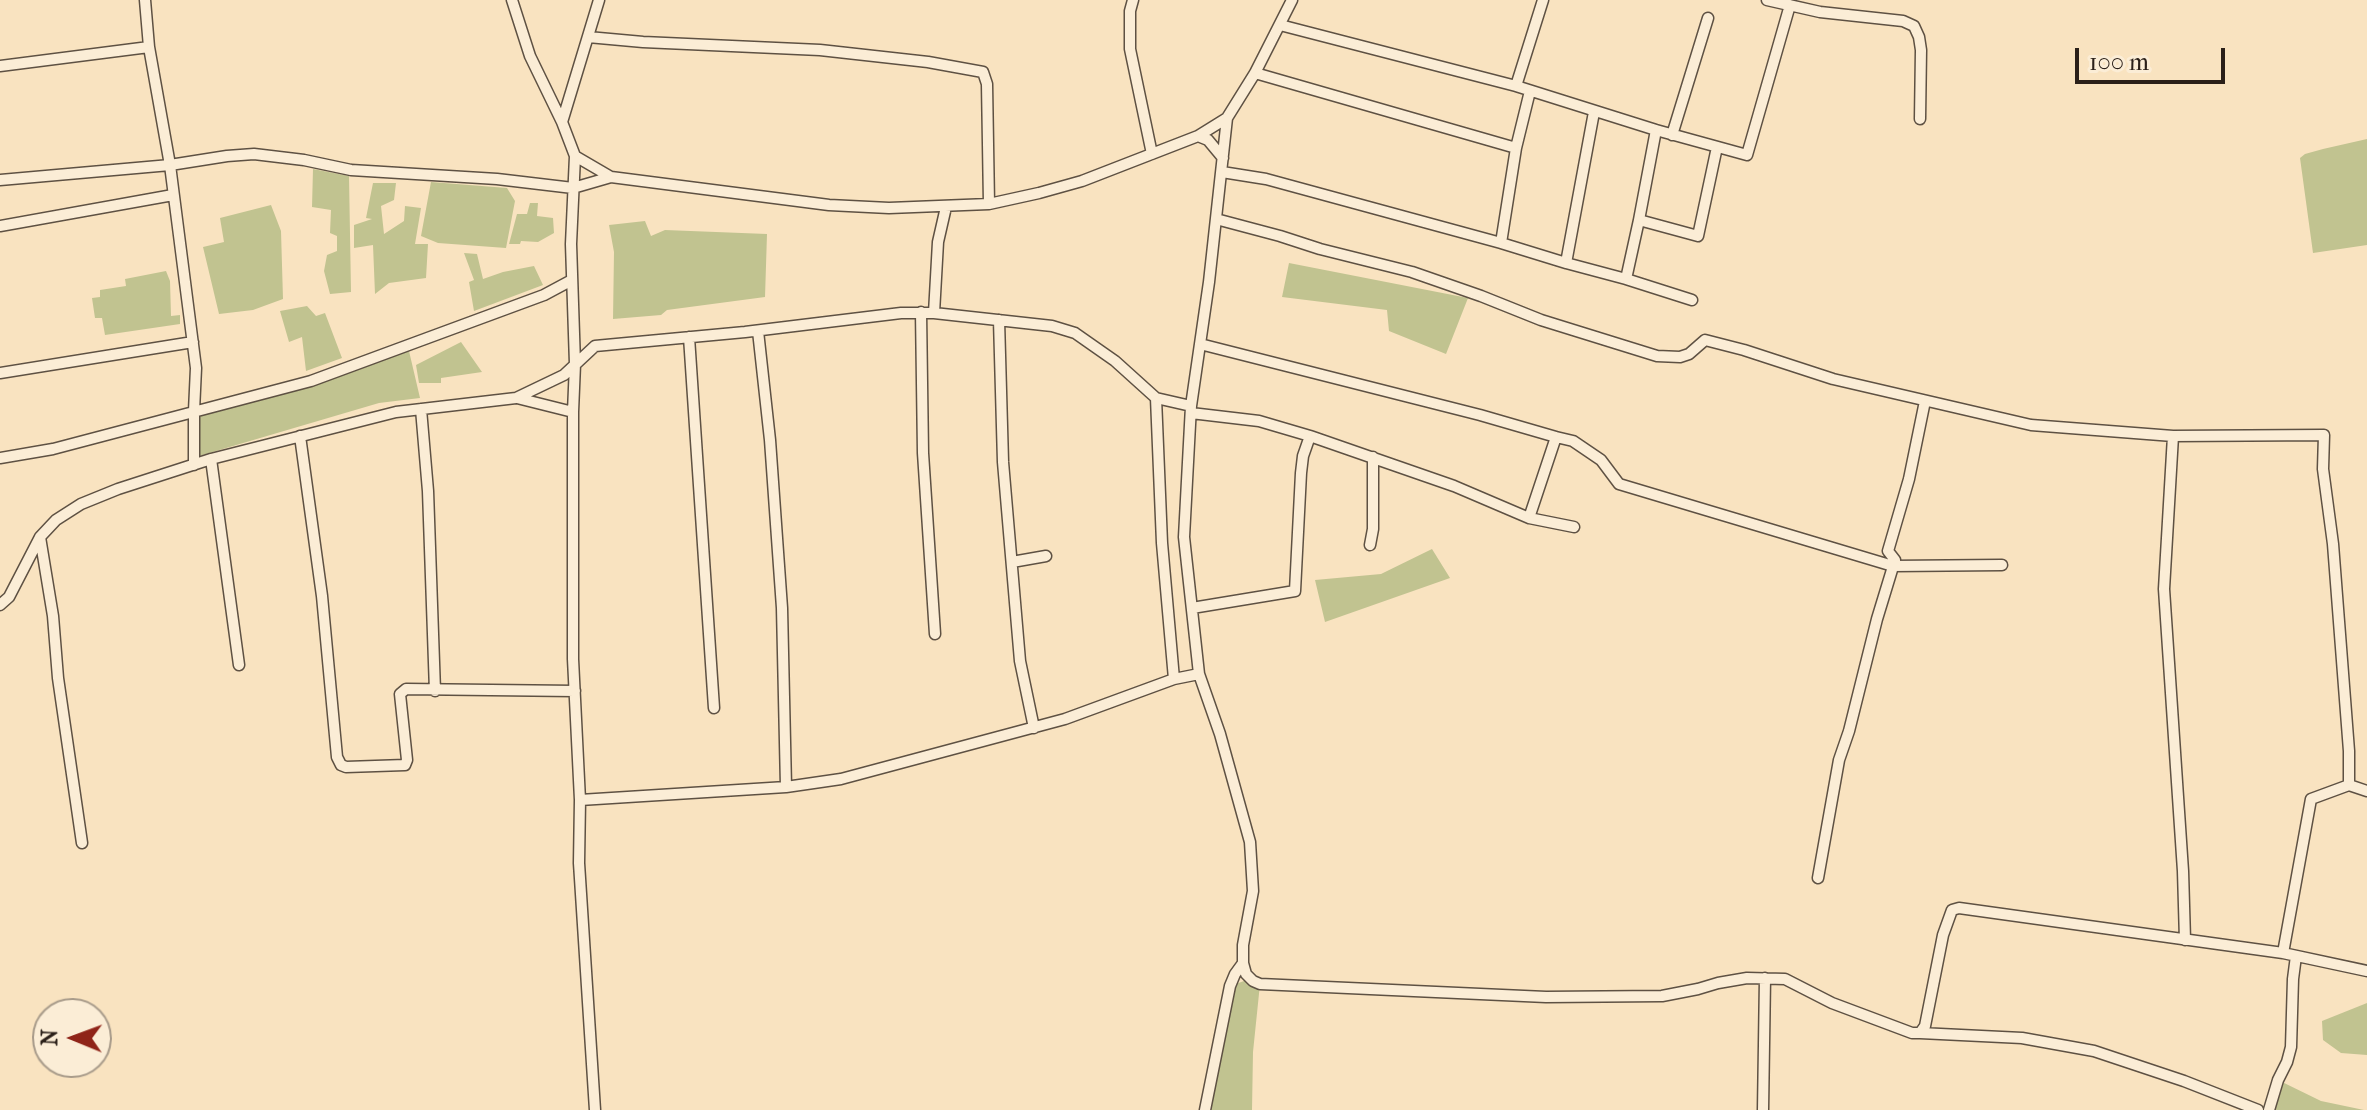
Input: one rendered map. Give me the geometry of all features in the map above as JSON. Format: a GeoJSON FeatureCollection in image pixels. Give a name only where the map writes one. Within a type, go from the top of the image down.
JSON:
{"type":"FeatureCollection","features":[{"type":"Feature","properties":{"kind":"street"},"geometry":{"type":"LineString","coordinates":[[145,0],[149,47],[170,165],[196,368],[194,465]]}},
{"type":"Feature","properties":{"kind":"street"},"geometry":{"type":"LineString","coordinates":[[512,0],[530,56],[575,156],[572,601],[580,800],[579,863],[595,1110]]}},
{"type":"Feature","properties":{"kind":"street"},"geometry":{"type":"LineString","coordinates":[[562,122],[599,0]]}},
{"type":"Feature","properties":{"kind":"street"},"geometry":{"type":"LineString","coordinates":[[1133,0],[1130,49],[1152,154]]}},
{"type":"Feature","properties":{"kind":"street"},"geometry":{"type":"LineString","coordinates":[[1253,981],[1246,974],[1243,963],[1243,945],[1253,891],[1250,842],[1220,734],[1199,674],[1184,537],[1191,410],[1227,118],[1255,73],[1292,0]]}},
{"type":"Feature","properties":{"kind":"street"},"geometry":{"type":"LineString","coordinates":[[1516,86],[1543,0]]}},
{"type":"Feature","properties":{"kind":"street"},"geometry":{"type":"LineString","coordinates":[[1767,0],[1820,12],[1903,21],[1914,26],[1921,50],[1920,119]]}},
{"type":"Feature","properties":{"kind":"street"},"geometry":{"type":"LineString","coordinates":[[1280,25],[1516,86],[1594,112],[1747,155],[1790,5]]}},
{"type":"Feature","properties":{"kind":"street"},"geometry":{"type":"LineString","coordinates":[[1672,135],[1708,18]]}},
{"type":"Feature","properties":{"kind":"street"},"geometry":{"type":"LineString","coordinates":[[588,37],[820,50],[928,62],[983,72],[987,84],[989,204]]}},
{"type":"Feature","properties":{"kind":"street"},"geometry":{"type":"LineString","coordinates":[[0,66],[149,47]]}},
{"type":"Feature","properties":{"kind":"street"},"geometry":{"type":"LineString","coordinates":[[1255,73],[1516,148]]}},
{"type":"Feature","properties":{"kind":"street"},"geometry":{"type":"LineString","coordinates":[[1501,243],[1516,148],[1530,91]]}},
{"type":"Feature","properties":{"kind":"street"},"geometry":{"type":"LineString","coordinates":[[1566,263],[1594,112]]}},
{"type":"Feature","properties":{"kind":"street"},"geometry":{"type":"LineString","coordinates":[[575,156],[611,177],[829,205],[946,207],[989,204],[1082,181],[1198,136],[1227,118]]}},
{"type":"Feature","properties":{"kind":"street"},"geometry":{"type":"LineString","coordinates":[[1626,279],[1656,130]]}},
{"type":"Feature","properties":{"kind":"street"},"geometry":{"type":"LineString","coordinates":[[1198,136],[1208,140],[1223,158]]}},
{"type":"Feature","properties":{"kind":"street"},"geometry":{"type":"LineString","coordinates":[[1639,220],[1698,236],[1717,147]]}},
{"type":"Feature","properties":{"kind":"street"},"geometry":{"type":"LineString","coordinates":[[0,180],[254,154],[351,170],[497,179],[573,188],[611,177]]}},
{"type":"Feature","properties":{"kind":"street"},"geometry":{"type":"LineString","coordinates":[[1222,172],[1266,179],[1501,243],[1692,300]]}},
{"type":"Feature","properties":{"kind":"street"},"geometry":{"type":"LineString","coordinates":[[0,226],[173,195]]}},
{"type":"Feature","properties":{"kind":"street"},"geometry":{"type":"LineString","coordinates":[[934,313],[938,242],[946,207]]}},
{"type":"Feature","properties":{"kind":"street"},"geometry":{"type":"LineString","coordinates":[[1216,219],[1412,272],[1541,320],[1657,356],[1680,357],[1689,354],[1705,340],[1833,379],[2031,425],[2173,436],[2324,435],[2323,469],[2333,544],[2349,785]]}},
{"type":"Feature","properties":{"kind":"street"},"geometry":{"type":"LineString","coordinates":[[0,458],[53,449],[311,381],[544,295],[572,280]]}},
{"type":"Feature","properties":{"kind":"street"},"geometry":{"type":"LineString","coordinates":[[921,312],[923,453],[935,634]]}},
{"type":"Feature","properties":{"kind":"street"},"geometry":{"type":"LineString","coordinates":[[0,605],[9,597],[40,537],[56,520],[81,504],[118,489],[211,459],[396,412],[516,398],[564,375],[595,346],[921,312],[1052,326],[1075,333],[1115,361],[1156,398],[1191,410],[1259,421],[1310,436],[1454,486],[1529,518],[1574,527]]}},
{"type":"Feature","properties":{"kind":"street"},"geometry":{"type":"LineString","coordinates":[[999,320],[1003,462],[1020,661],[1034,728]]}},
{"type":"Feature","properties":{"kind":"street"},"geometry":{"type":"LineString","coordinates":[[758,331],[770,440],[782,608],[786,787]]}},
{"type":"Feature","properties":{"kind":"street"},"geometry":{"type":"LineString","coordinates":[[575,333],[595,346]]}},
{"type":"Feature","properties":{"kind":"street"},"geometry":{"type":"LineString","coordinates":[[689,337],[714,708]]}},
{"type":"Feature","properties":{"kind":"street"},"geometry":{"type":"LineString","coordinates":[[0,373],[193,342]]}},
{"type":"Feature","properties":{"kind":"street"},"geometry":{"type":"LineString","coordinates":[[1200,344],[1573,441],[1601,460],[1619,484],[1893,566],[2002,565]]}},
{"type":"Feature","properties":{"kind":"street"},"geometry":{"type":"LineString","coordinates":[[516,398],[573,412]]}},
{"type":"Feature","properties":{"kind":"street"},"geometry":{"type":"LineString","coordinates":[[1156,398],[1162,543],[1174,679]]}},
{"type":"Feature","properties":{"kind":"street"},"geometry":{"type":"LineString","coordinates":[[1818,878],[1839,760],[1895,560],[1888,551],[1909,479],[1925,401]]}},
{"type":"Feature","properties":{"kind":"street"},"geometry":{"type":"LineString","coordinates":[[421,409],[428,491],[435,691]]}},
{"type":"Feature","properties":{"kind":"street"},"geometry":{"type":"LineString","coordinates":[[300,436],[322,596],[337,757],[341,765],[405,765],[400,694],[406,689],[575,691]]}},
{"type":"Feature","properties":{"kind":"street"},"geometry":{"type":"LineString","coordinates":[[1192,608],[1295,591],[1301,473],[1310,436]]}},
{"type":"Feature","properties":{"kind":"street"},"geometry":{"type":"LineString","coordinates":[[2173,436],[2164,589],[2185,940]]}},
{"type":"Feature","properties":{"kind":"street"},"geometry":{"type":"LineString","coordinates":[[1529,518],[1556,437]]}},
{"type":"Feature","properties":{"kind":"street"},"geometry":{"type":"LineString","coordinates":[[1370,545],[1373,529],[1373,457]]}},
{"type":"Feature","properties":{"kind":"street"},"geometry":{"type":"LineString","coordinates":[[211,459],[239,665]]}},
{"type":"Feature","properties":{"kind":"street"},"geometry":{"type":"LineString","coordinates":[[40,537],[82,843]]}},
{"type":"Feature","properties":{"kind":"street"},"geometry":{"type":"LineString","coordinates":[[1012,562],[1046,556]]}},
{"type":"Feature","properties":{"kind":"street"},"geometry":{"type":"LineString","coordinates":[[580,800],[786,787],[841,779],[1065,719],[1174,679],[1199,674]]}},
{"type":"Feature","properties":{"kind":"street"},"geometry":{"type":"LineString","coordinates":[[2283,953],[2311,799],[2349,785],[2367,791]]}},
{"type":"Feature","properties":{"kind":"street"},"geometry":{"type":"LineString","coordinates":[[1920,1033],[1925,1026],[1943,935],[1952,910],[1959,908],[2283,953],[2367,971]]}},
{"type":"Feature","properties":{"kind":"street"},"geometry":{"type":"LineString","coordinates":[[2269,1110],[2291,1047],[2296,956]]}},
{"type":"Feature","properties":{"kind":"street"},"geometry":{"type":"LineString","coordinates":[[1205,1110],[1230,986],[1243,963]]}},
{"type":"Feature","properties":{"kind":"street"},"geometry":{"type":"LineString","coordinates":[[1763,1110],[1765,978]]}},
{"type":"Feature","properties":{"kind":"street"},"geometry":{"type":"LineString","coordinates":[[1230,986],[1253,981],[1277,985],[1546,997],[1617,997],[1662,996],[1718,983],[1785,979],[1832,1003],[1912,1033],[2022,1038],[2094,1051],[2258,1110]]}},
{"type":"Feature","properties":{"kind":"green space"},"geometry":{"type":"Polygon","coordinates":[[[2367,139],[2367,245],[2313,253],[2300,158],[2305,154],[2367,139]]]}},
{"type":"Feature","properties":{"kind":"green space"},"geometry":{"type":"Polygon","coordinates":[[[313,169],[349,176],[351,292],[330,294],[324,271],[327,255],[337,251],[337,236],[330,233],[331,210],[312,207],[313,169]]]}},
{"type":"Feature","properties":{"kind":"green space"},"geometry":{"type":"Polygon","coordinates":[[[431,182],[507,188],[515,201],[506,248],[438,243],[421,236],[431,182]]]}},
{"type":"Feature","properties":{"kind":"green space"},"geometry":{"type":"Polygon","coordinates":[[[373,183],[396,183],[394,200],[381,206],[384,234],[404,221],[405,206],[421,208],[415,244],[428,244],[426,278],[389,283],[375,294],[373,245],[354,248],[354,225],[372,219],[366,218],[373,183]]]}},
{"type":"Feature","properties":{"kind":"green space"},"geometry":{"type":"Polygon","coordinates":[[[530,203],[538,203],[537,216],[553,218],[554,233],[538,242],[509,244],[517,214],[527,214],[530,203]]]}},
{"type":"Feature","properties":{"kind":"green space"},"geometry":{"type":"Polygon","coordinates":[[[271,205],[281,231],[283,299],[253,310],[219,314],[203,247],[224,242],[220,218],[271,205]]]}},
{"type":"Feature","properties":{"kind":"green space"},"geometry":{"type":"Polygon","coordinates":[[[645,221],[651,236],[665,230],[767,234],[765,297],[667,310],[661,315],[613,319],[614,252],[609,225],[645,221]]]}},
{"type":"Feature","properties":{"kind":"green space"},"geometry":{"type":"Polygon","coordinates":[[[464,253],[477,254],[483,279],[534,266],[543,285],[474,311],[469,282],[474,280],[464,253]]]}},
{"type":"Feature","properties":{"kind":"green space"},"geometry":{"type":"Polygon","coordinates":[[[1289,263],[1468,298],[1446,354],[1389,331],[1387,310],[1282,297],[1289,263]]]}},
{"type":"Feature","properties":{"kind":"green space"},"geometry":{"type":"Polygon","coordinates":[[[166,271],[170,281],[171,316],[180,315],[180,324],[105,335],[102,318],[95,318],[92,298],[100,297],[100,290],[126,286],[125,279],[166,271]]]}},
{"type":"Feature","properties":{"kind":"green space"},"geometry":{"type":"Polygon","coordinates":[[[307,306],[316,316],[325,313],[342,358],[306,371],[302,337],[289,342],[280,311],[307,306]]]}},
{"type":"Feature","properties":{"kind":"green space"},"geometry":{"type":"Polygon","coordinates":[[[461,342],[482,372],[441,378],[441,383],[419,383],[416,365],[461,342]]]}},
{"type":"Feature","properties":{"kind":"green space"},"geometry":{"type":"Polygon","coordinates":[[[409,351],[420,398],[379,403],[199,456],[198,416],[409,351]]]}},
{"type":"Feature","properties":{"kind":"green space"},"geometry":{"type":"Polygon","coordinates":[[[1432,549],[1450,578],[1325,622],[1315,580],[1381,574],[1432,549]]]}},
{"type":"Feature","properties":{"kind":"green space"},"geometry":{"type":"Polygon","coordinates":[[[1244,981],[1260,984],[1253,1052],[1252,1110],[1205,1110],[1230,986],[1244,981]]]}},
{"type":"Feature","properties":{"kind":"green space"},"geometry":{"type":"Polygon","coordinates":[[[2367,1003],[2367,1055],[2341,1053],[2323,1040],[2322,1021],[2367,1003]]]}},
{"type":"Feature","properties":{"kind":"green space"},"geometry":{"type":"Polygon","coordinates":[[[2278,1080],[2321,1101],[2364,1110],[2269,1110],[2278,1080]]]}}]}
